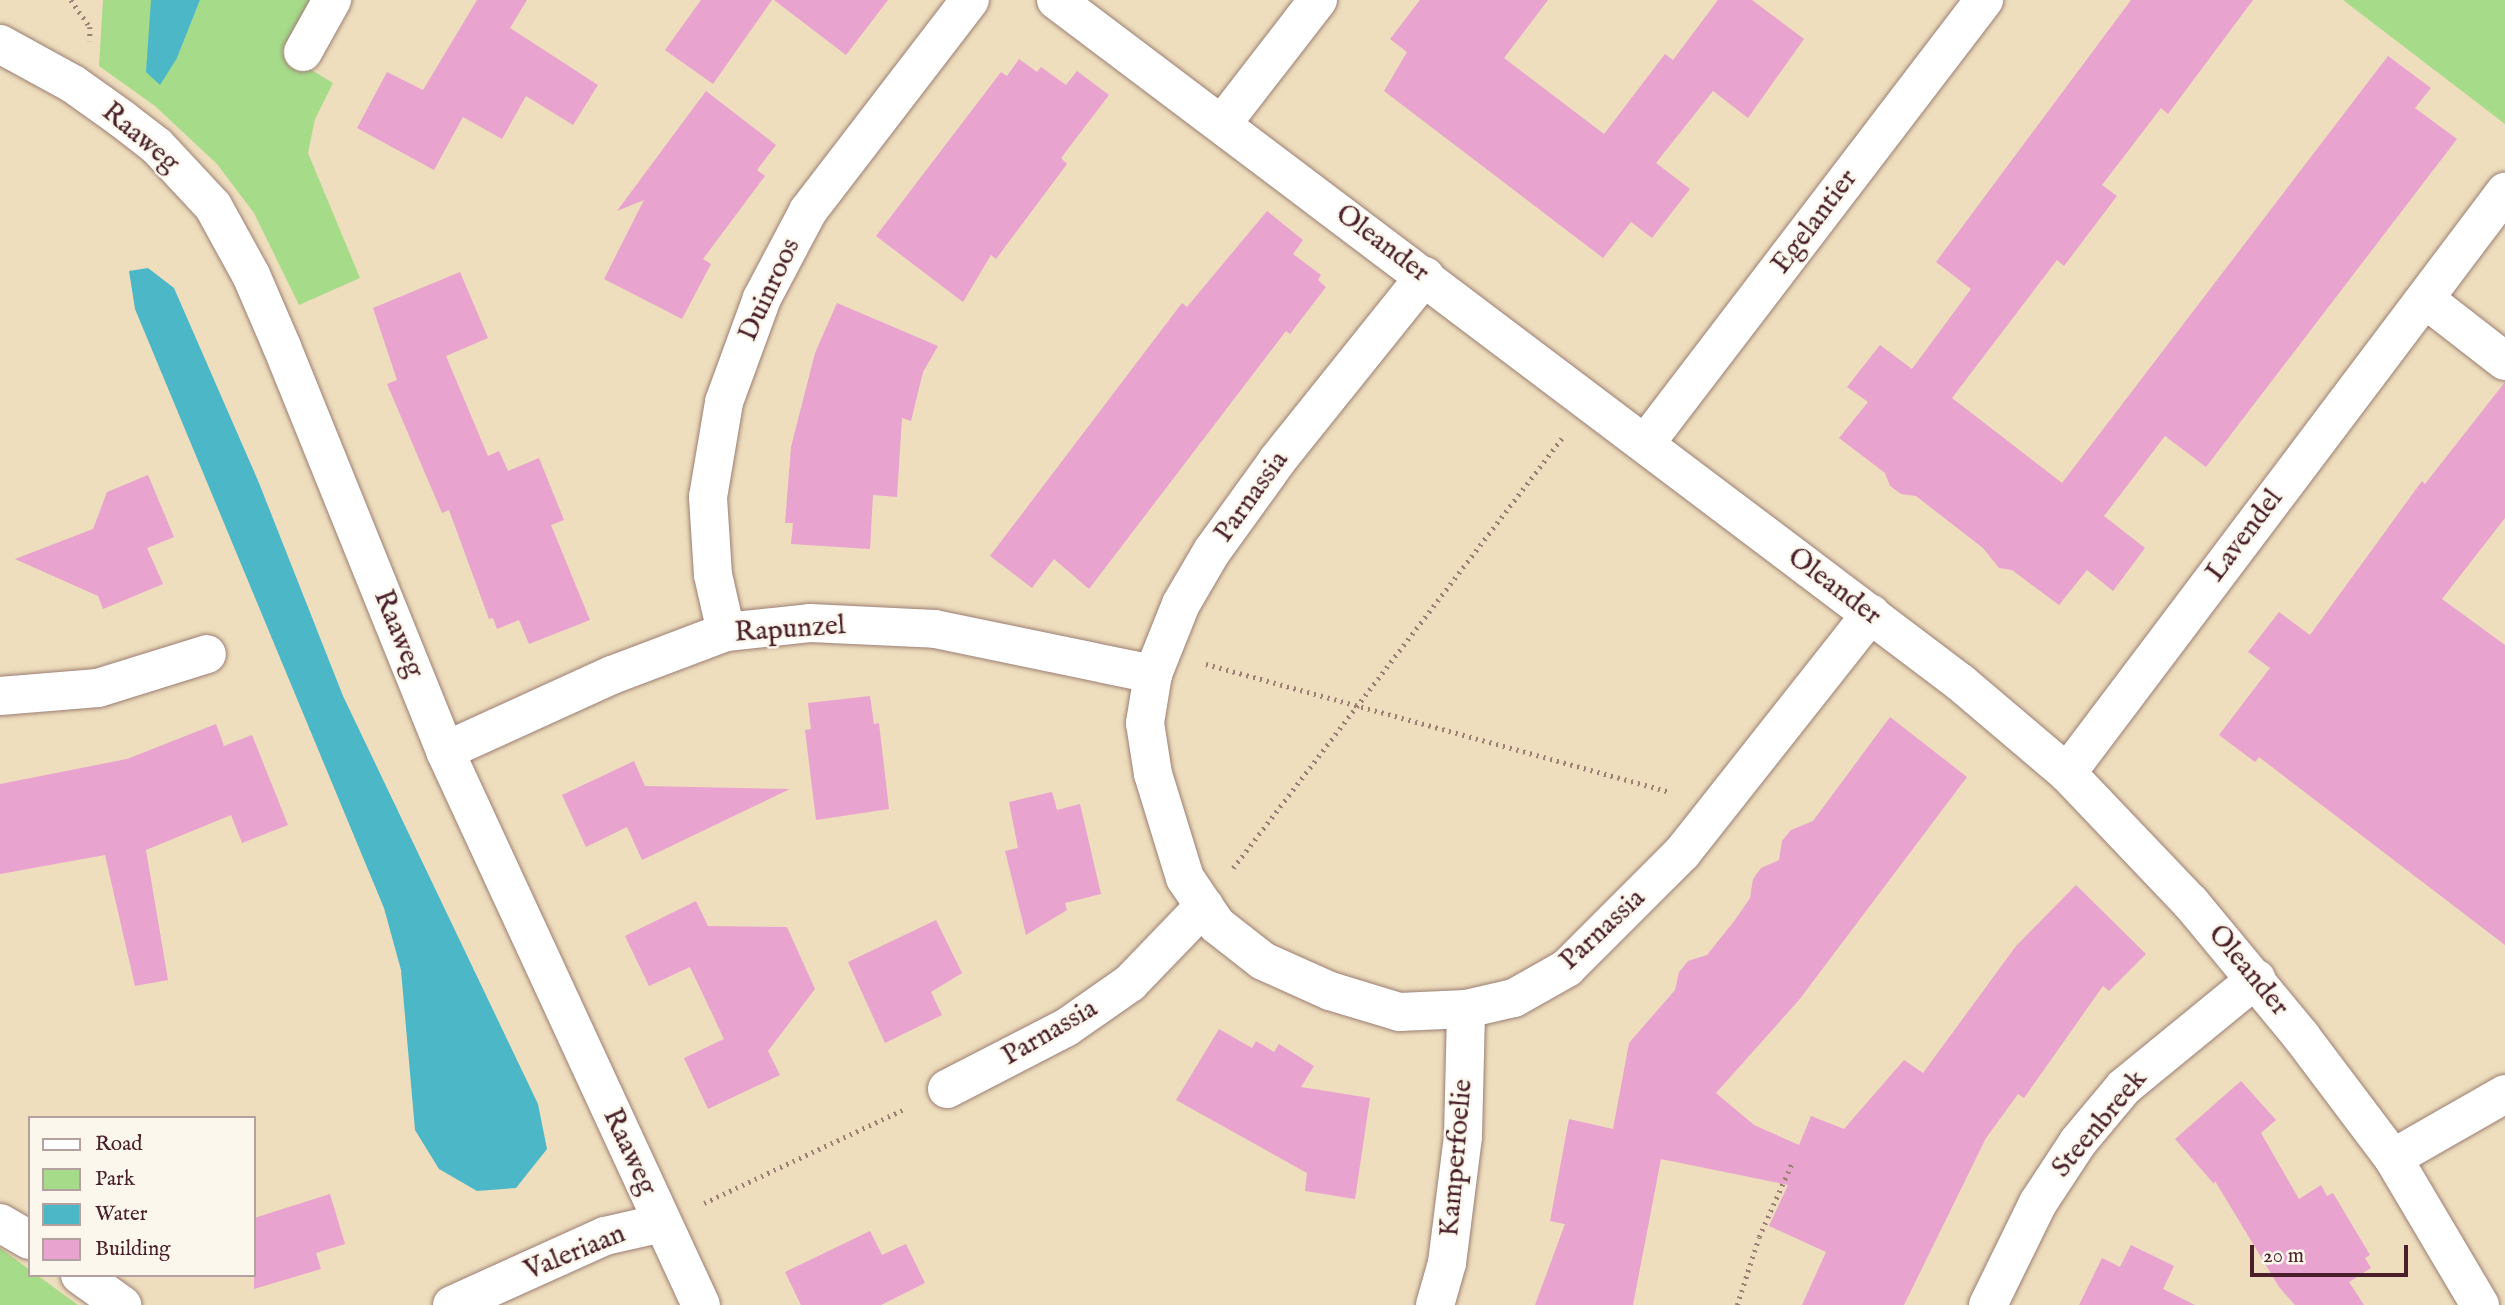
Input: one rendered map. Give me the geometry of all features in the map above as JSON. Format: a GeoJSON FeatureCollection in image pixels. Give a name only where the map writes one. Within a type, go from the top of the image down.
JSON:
{"type":"FeatureCollection","features":[{"type":"Feature","properties":{"kind":"street"},"geometry":{"type":"LineString","coordinates":[[303,52],[332,0]]}},
{"type":"Feature","properties":{"kind":"street","name":"Duinroos"},"geometry":{"type":"LineString","coordinates":[[726,632],[713,575],[708,497],[723,402],[762,298],[808,211],[970,0]]}},
{"type":"Feature","properties":{"kind":"street","name":"Oleander"},"geometry":{"type":"LineString","coordinates":[[1056,0],[1871,614],[2067,773],[2191,903],[2256,979],[2393,1158],[2480,1305]]}},
{"type":"Feature","properties":{"kind":"street"},"geometry":{"type":"LineString","coordinates":[[1222,124],[1318,0]]}},
{"type":"Feature","properties":{"kind":"street","name":"Egelantier"},"geometry":{"type":"LineString","coordinates":[[1645,444],[1984,0]]}},
{"type":"Feature","properties":{"kind":"street","name":"Raaweg"},"geometry":{"type":"LineString","coordinates":[[0,44],[73,84],[122,119],[156,146],[212,206],[266,311],[445,751],[701,1305]]}},
{"type":"Feature","properties":{"kind":"street","name":"Lavendel"},"geometry":{"type":"LineString","coordinates":[[2067,773],[2505,192]]}},
{"type":"Feature","properties":{"kind":"street","name":"Parnassia"},"geometry":{"type":"LineString","coordinates":[[1425,276],[1277,461],[1212,551],[1181,604],[1157,663],[1145,723],[1153,774],[1185,878],[1217,925],[1263,961],[1330,991],[1399,1012],[1466,1009],[1514,998],[1567,968],[1682,853],[1871,614]]}},
{"type":"Feature","properties":{"kind":"street"},"geometry":{"type":"LineString","coordinates":[[2425,299],[2505,361]]}},
{"type":"Feature","properties":{"kind":"street","name":"Rapunzel"},"geometry":{"type":"LineString","coordinates":[[445,751],[612,675],[726,632],[810,623],[935,629],[1157,663]]}},
{"type":"Feature","properties":{"kind":"street"},"geometry":{"type":"LineString","coordinates":[[0,696],[99,688],[207,654]]}},
{"type":"Feature","properties":{"kind":"street","name":"Parnassia"},"geometry":{"type":"LineString","coordinates":[[947,1089],[1067,1027],[1109,998],[1167,948],[1204,906]]}},
{"type":"Feature","properties":{"kind":"street","name":"Steenbreek"},"geometry":{"type":"LineString","coordinates":[[1987,1305],[2038,1203],[2078,1142],[2124,1087],[2256,979]]}},
{"type":"Feature","properties":{"kind":"street","name":"Kamperfoelie"},"geometry":{"type":"LineString","coordinates":[[1435,1305],[1447,1263],[1463,1136],[1466,1009]]}},
{"type":"Feature","properties":{"kind":"street"},"geometry":{"type":"LineString","coordinates":[[2393,1158],[2505,1094]]}},
{"type":"Feature","properties":{"kind":"street"},"geometry":{"type":"LineString","coordinates":[[0,1223],[28,1239]]}},
{"type":"Feature","properties":{"kind":"street","name":"Valeriaan"},"geometry":{"type":"LineString","coordinates":[[452,1305],[605,1236],[662,1223]]}},
{"type":"Feature","properties":{"kind":"street"},"geometry":{"type":"LineString","coordinates":[[83,1277],[122,1305]]}},
{"type":"Feature","properties":{"kind":"path"},"geometry":{"type":"LineString","coordinates":[[1204,906],[1590,402]]}},
{"type":"Feature","properties":{"kind":"path"},"geometry":{"type":"LineString","coordinates":[[1157,663],[1357,705],[1719,805]]}},
{"type":"Feature","properties":{"kind":"path"},"geometry":{"type":"LineString","coordinates":[[662,1223],[947,1089]]}},
{"type":"Feature","properties":{"kind":"path"},"geometry":{"type":"LineString","coordinates":[[1737,1305],[1759,1237],[1792,1163]]}},
{"type":"Feature","properties":{"kind":"green space"},"geometry":{"type":"Polygon","coordinates":[[[103,0],[151,0],[151,34],[177,58],[200,0],[312,0],[282,52],[333,83],[315,119],[308,153],[360,278],[299,305],[254,213],[217,164],[155,106],[99,66],[103,0]]]}},
{"type":"Feature","properties":{"kind":"green space"},"geometry":{"type":"Polygon","coordinates":[[[2343,0],[2505,0],[2505,124],[2343,0]]]}},
{"type":"Feature","properties":{"kind":"green space"},"geometry":{"type":"Polygon","coordinates":[[[0,1248],[28,1269],[28,1277],[40,1277],[78,1305],[0,1305],[0,1248]]]}},
{"type":"Feature","properties":{"kind":"water"},"geometry":{"type":"Polygon","coordinates":[[[151,0],[200,0],[177,58],[160,85],[146,72],[151,0]]]}},
{"type":"Feature","properties":{"kind":"water"},"geometry":{"type":"Polygon","coordinates":[[[148,268],[174,288],[259,483],[343,696],[538,1104],[547,1149],[516,1188],[477,1191],[439,1169],[415,1130],[401,970],[384,908],[135,309],[129,271],[148,268]]]}},
{"type":"Feature","properties":{"kind":"building"},"geometry":{"type":"Polygon","coordinates":[[[477,0],[527,0],[510,28],[598,85],[573,125],[526,96],[502,139],[463,117],[434,170],[357,128],[387,72],[423,90],[477,0]]]}},
{"type":"Feature","properties":{"kind":"building"},"geometry":{"type":"Polygon","coordinates":[[[701,0],[772,0],[713,84],[665,50],[701,0]]]}},
{"type":"Feature","properties":{"kind":"building"},"geometry":{"type":"Polygon","coordinates":[[[774,0],[888,0],[846,55],[774,0]]]}},
{"type":"Feature","properties":{"kind":"building"},"geometry":{"type":"Polygon","coordinates":[[[1420,0],[1548,0],[1504,58],[1604,134],[1665,54],[1673,60],[1718,0],[1752,0],[1804,39],[1748,118],[1713,91],[1656,163],[1690,189],[1652,238],[1631,222],[1603,258],[1384,91],[1407,52],[1390,39],[1420,0]]]}},
{"type":"Feature","properties":{"kind":"building"},"geometry":{"type":"Polygon","coordinates":[[[2131,0],[2253,0],[2168,114],[2161,108],[2102,185],[2117,196],[2064,266],[2057,260],[1952,398],[2062,483],[2388,56],[2431,88],[2415,108],[2457,139],[2206,467],[2165,436],[2104,516],[2145,548],[2113,591],[2087,570],[2059,605],[2012,570],[1999,568],[1983,548],[1916,496],[1901,494],[1890,486],[1885,473],[1839,438],[1868,402],[1847,387],[1880,345],[1912,369],[1971,289],[1936,262],[2131,0]]]}},
{"type":"Feature","properties":{"kind":"building"},"geometry":{"type":"Polygon","coordinates":[[[1019,59],[1037,72],[1041,67],[1066,85],[1077,71],[1109,95],[1061,158],[1067,164],[996,259],[991,255],[963,302],[876,236],[1001,72],[1007,76],[1019,59]]]}},
{"type":"Feature","properties":{"kind":"building"},"geometry":{"type":"Polygon","coordinates":[[[706,91],[776,145],[757,170],[765,176],[703,259],[711,264],[682,319],[604,279],[644,200],[617,211],[706,91]]]}},
{"type":"Feature","properties":{"kind":"building"},"geometry":{"type":"Polygon","coordinates":[[[1267,211],[1303,240],[1293,254],[1321,275],[1318,280],[1326,287],[1290,334],[1286,331],[1089,589],[1054,559],[1032,588],[990,556],[1182,303],[1187,307],[1267,211]]]}},
{"type":"Feature","properties":{"kind":"building"},"geometry":{"type":"Polygon","coordinates":[[[460,272],[488,338],[446,356],[488,456],[499,451],[508,471],[539,458],[564,520],[551,525],[590,620],[529,644],[519,620],[497,629],[493,618],[489,619],[449,510],[442,513],[387,384],[397,380],[373,308],[460,272]]]}},
{"type":"Feature","properties":{"kind":"building"},"geometry":{"type":"Polygon","coordinates":[[[837,303],[938,346],[923,372],[911,421],[902,418],[897,497],[873,495],[870,549],[791,544],[793,523],[785,523],[791,447],[815,353],[837,303]]]}},
{"type":"Feature","properties":{"kind":"building"},"geometry":{"type":"Polygon","coordinates":[[[2505,382],[2505,518],[2442,599],[2505,645],[2505,945],[2259,757],[2255,762],[2219,735],[2270,668],[2248,652],[2279,612],[2310,635],[2422,481],[2425,484],[2505,382]]]}},
{"type":"Feature","properties":{"kind":"building"},"geometry":{"type":"Polygon","coordinates":[[[148,475],[174,537],[147,548],[163,584],[103,609],[98,596],[15,559],[93,529],[107,492],[148,475]]]}},
{"type":"Feature","properties":{"kind":"building"},"geometry":{"type":"Polygon","coordinates":[[[870,696],[874,724],[879,723],[889,809],[816,820],[805,730],[811,729],[808,703],[870,696]]]}},
{"type":"Feature","properties":{"kind":"building"},"geometry":{"type":"Polygon","coordinates":[[[1890,717],[1967,777],[1799,1000],[1716,1093],[1754,1125],[1799,1145],[1811,1116],[1844,1129],[1904,1060],[1923,1073],[2016,946],[2076,885],[2146,954],[2109,991],[2103,986],[2024,1098],[2018,1094],[1986,1138],[1904,1305],[1802,1305],[1826,1252],[1769,1226],[1788,1185],[1661,1159],[1633,1305],[1535,1305],[1565,1224],[1550,1221],[1569,1119],[1613,1129],[1629,1043],[1675,990],[1679,972],[1688,961],[1707,955],[1735,920],[1750,898],[1753,879],[1761,868],[1779,860],[1782,841],[1791,830],[1813,821],[1890,717]]]}},
{"type":"Feature","properties":{"kind":"building"},"geometry":{"type":"Polygon","coordinates":[[[216,724],[224,746],[252,735],[288,825],[242,843],[231,815],[146,850],[168,980],[135,986],[105,855],[0,874],[0,784],[127,759],[216,724]]]}},
{"type":"Feature","properties":{"kind":"building"},"geometry":{"type":"Polygon","coordinates":[[[634,761],[645,786],[790,789],[642,860],[627,827],[586,847],[562,795],[634,761]]]}},
{"type":"Feature","properties":{"kind":"building"},"geometry":{"type":"Polygon","coordinates":[[[1052,792],[1057,810],[1080,804],[1101,894],[1065,903],[1067,910],[1026,935],[1005,851],[1018,848],[1009,802],[1052,792]]]}},
{"type":"Feature","properties":{"kind":"building"},"geometry":{"type":"Polygon","coordinates":[[[696,901],[708,926],[787,927],[815,989],[768,1051],[780,1075],[708,1109],[684,1058],[724,1039],[690,967],[649,986],[625,936],[696,901]]]}},
{"type":"Feature","properties":{"kind":"building"},"geometry":{"type":"Polygon","coordinates":[[[936,920],[962,973],[931,992],[942,1015],[885,1043],[848,962],[936,920]]]}},
{"type":"Feature","properties":{"kind":"building"},"geometry":{"type":"Polygon","coordinates":[[[1219,1029],[1252,1048],[1256,1041],[1274,1052],[1279,1044],[1314,1066],[1301,1087],[1370,1098],[1355,1199],[1305,1191],[1307,1173],[1176,1100],[1219,1029]]]}},
{"type":"Feature","properties":{"kind":"building"},"geometry":{"type":"Polygon","coordinates":[[[2241,1081],[2276,1120],[2261,1133],[2299,1199],[2321,1185],[2327,1196],[2333,1193],[2370,1255],[2365,1258],[2371,1268],[2349,1282],[2364,1305],[2295,1305],[2279,1287],[2215,1181],[2214,1184],[2175,1139],[2241,1081]]]}},
{"type":"Feature","properties":{"kind":"building"},"geometry":{"type":"Polygon","coordinates":[[[330,1194],[345,1244],[316,1253],[321,1269],[254,1289],[256,1217],[330,1194]]]}},
{"type":"Feature","properties":{"kind":"building"},"geometry":{"type":"Polygon","coordinates":[[[870,1231],[882,1255],[906,1244],[925,1283],[881,1305],[801,1305],[785,1272],[870,1231]]]}},
{"type":"Feature","properties":{"kind":"building"},"geometry":{"type":"Polygon","coordinates":[[[2131,1245],[2174,1266],[2163,1289],[2195,1305],[2079,1305],[2102,1258],[2120,1267],[2131,1245]]]}}]}
